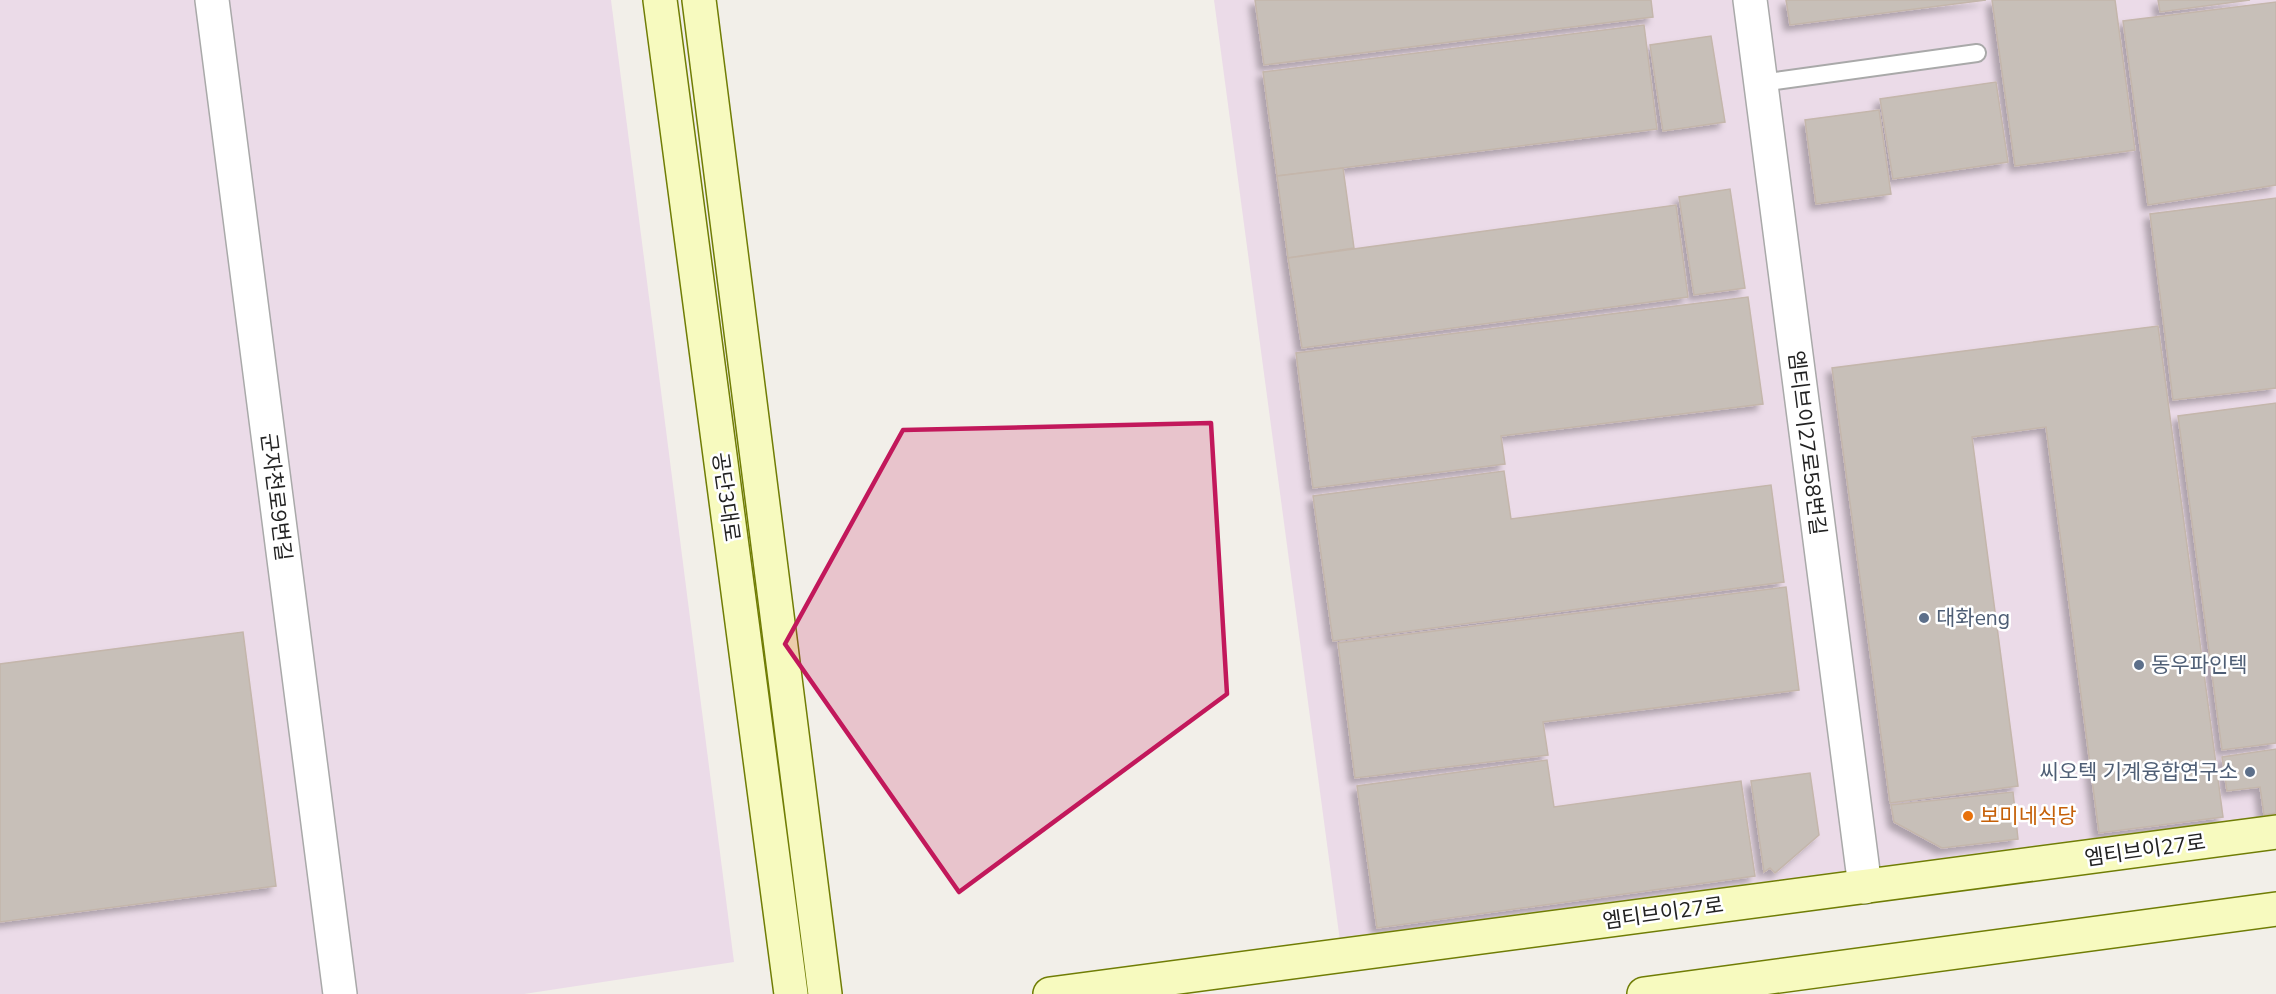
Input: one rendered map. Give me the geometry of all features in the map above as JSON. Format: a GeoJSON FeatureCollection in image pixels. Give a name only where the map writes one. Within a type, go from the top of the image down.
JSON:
{"type":"FeatureCollection","features":[{"type":"Feature","properties":{"kind":"main road","name":"공단3대로"},"geometry":{"type":"LineString","coordinates":[[660,0],[791,994]]}},
{"type":"Feature","properties":{"kind":"main road","name":"공단3대로"},"geometry":{"type":"LineString","coordinates":[[699,0],[825,994]]}},
{"type":"Feature","properties":{"kind":"main road","name":"엠티브이27로"},"geometry":{"type":"LineString","coordinates":[[1050,994],[2276,832]]}},
{"type":"Feature","properties":{"kind":"main road"},"geometry":{"type":"LineString","coordinates":[[1644,994],[2276,909]]}},
{"type":"Feature","properties":{"kind":"street","name":"군자천로9번길"},"geometry":{"type":"LineString","coordinates":[[212,0],[340,994]]}},
{"type":"Feature","properties":{"kind":"street","name":"엠티브이27로58번길"},"geometry":{"type":"LineString","coordinates":[[1750,0],[1865,887]]}},
{"type":"Feature","properties":{"kind":"lane"},"geometry":{"type":"LineString","coordinates":[[1761,83],[1977,53]]}},
{"type":"Feature","properties":{"kind":"highlighted area"},"geometry":{"type":"Polygon","coordinates":[[[1211,423],[1227,694],[959,892],[785,644],[903,430],[1211,423]]]}},
{"type":"Feature","properties":{"kind":"shaded area"},"geometry":{"type":"Polygon","coordinates":[[[0,0],[611,0],[734,962],[524,994],[0,994],[0,0]]]}},
{"type":"Feature","properties":{"kind":"shaded area"},"geometry":{"type":"Polygon","coordinates":[[[1214,0],[2276,0],[2276,837],[1342,956],[1214,0]]]}},
{"type":"Feature","properties":{"kind":"building"},"geometry":{"type":"Polygon","coordinates":[[[1255,0],[1651,0],[1653,17],[1264,65],[1255,0]]]}},
{"type":"Feature","properties":{"kind":"building"},"geometry":{"type":"Polygon","coordinates":[[[1786,0],[1986,0],[1790,25],[1786,0]]]}},
{"type":"Feature","properties":{"kind":"building"},"geometry":{"type":"Polygon","coordinates":[[[1992,0],[2115,0],[2135,150],[2015,166],[1992,0]]]}},
{"type":"Feature","properties":{"kind":"building"},"geometry":{"type":"Polygon","coordinates":[[[2158,0],[2250,0],[2160,12],[2158,0]]]}},
{"type":"Feature","properties":{"kind":"building"},"geometry":{"type":"Polygon","coordinates":[[[2276,2],[2276,185],[2148,205],[2123,21],[2276,2]]]}},
{"type":"Feature","properties":{"kind":"building"},"geometry":{"type":"Polygon","coordinates":[[[1644,25],[1657,129],[1277,176],[1263,72],[1644,25]]]}},
{"type":"Feature","properties":{"kind":"building"},"geometry":{"type":"Polygon","coordinates":[[[1711,36],[1725,122],[1663,131],[1650,45],[1711,36]]]}},
{"type":"Feature","properties":{"kind":"building"},"geometry":{"type":"Polygon","coordinates":[[[1996,82],[2008,162],[1893,179],[1880,99],[1996,82]]]}},
{"type":"Feature","properties":{"kind":"building"},"geometry":{"type":"Polygon","coordinates":[[[1879,110],[1891,194],[1816,204],[1805,120],[1879,110]]]}},
{"type":"Feature","properties":{"kind":"building"},"geometry":{"type":"Polygon","coordinates":[[[1343,168],[1354,248],[1288,258],[1277,176],[1343,168]]]}},
{"type":"Feature","properties":{"kind":"building"},"geometry":{"type":"Polygon","coordinates":[[[1730,189],[1745,288],[1694,295],[1679,197],[1730,189]]]}},
{"type":"Feature","properties":{"kind":"building"},"geometry":{"type":"Polygon","coordinates":[[[2276,198],[2276,388],[2173,400],[2150,214],[2276,198]]]}},
{"type":"Feature","properties":{"kind":"building"},"geometry":{"type":"Polygon","coordinates":[[[1676,205],[1688,297],[1302,348],[1288,258],[1676,205]]]}},
{"type":"Feature","properties":{"kind":"building"},"geometry":{"type":"Polygon","coordinates":[[[1748,297],[1763,404],[1501,436],[1505,464],[1313,488],[1296,353],[1748,297]]]}},
{"type":"Feature","properties":{"kind":"building"},"geometry":{"type":"Polygon","coordinates":[[[2158,326],[2223,817],[2099,833],[2046,427],[1972,437],[2018,786],[1890,803],[1832,368],[2158,326]]]}},
{"type":"Feature","properties":{"kind":"building"},"geometry":{"type":"Polygon","coordinates":[[[2276,403],[2276,743],[2222,750],[2178,416],[2276,403]]]}},
{"type":"Feature","properties":{"kind":"building"},"geometry":{"type":"Polygon","coordinates":[[[1504,471],[1511,519],[1771,485],[1784,582],[1333,641],[1313,496],[1504,471]]]}},
{"type":"Feature","properties":{"kind":"building"},"geometry":{"type":"Polygon","coordinates":[[[1786,587],[1799,690],[1543,722],[1548,755],[1355,778],[1338,643],[1786,587]]]}},
{"type":"Feature","properties":{"kind":"building"},"geometry":{"type":"Polygon","coordinates":[[[243,632],[276,886],[0,922],[0,664],[243,632]]]}},
{"type":"Feature","properties":{"kind":"building","name":"씨오텍 기계융합연구소"},"geometry":{"type":"Polygon","coordinates":[[[2276,749],[2276,813],[2264,815],[2260,787],[2227,791],[2222,757],[2276,749]]]}},
{"type":"Feature","properties":{"kind":"building"},"geometry":{"type":"Polygon","coordinates":[[[1547,760],[1554,807],[1741,781],[1755,876],[1377,928],[1357,786],[1547,760]]]}},
{"type":"Feature","properties":{"kind":"building"},"geometry":{"type":"Polygon","coordinates":[[[1810,773],[1819,835],[1775,873],[1770,868],[1764,872],[1751,781],[1810,773]]]}},
{"type":"Feature","properties":{"kind":"building"},"geometry":{"type":"Polygon","coordinates":[[[2013,792],[2018,839],[1942,848],[1894,822],[1891,805],[2013,792]]]}},
{"type":"Feature","properties":{"kind":"place","name":"대화eng"},"geometry":{"type":"Point","coordinates":[1924,618]}},
{"type":"Feature","properties":{"kind":"place","name":"동우파인텍"},"geometry":{"type":"Point","coordinates":[2139,665]}},
{"type":"Feature","properties":{"kind":"place","name":"씨오텍 기계융합연구소"},"geometry":{"type":"Point","coordinates":[2250,772]}},
{"type":"Feature","properties":{"kind":"place","name":"보미네식당"},"geometry":{"type":"Point","coordinates":[1968,816]}}]}
